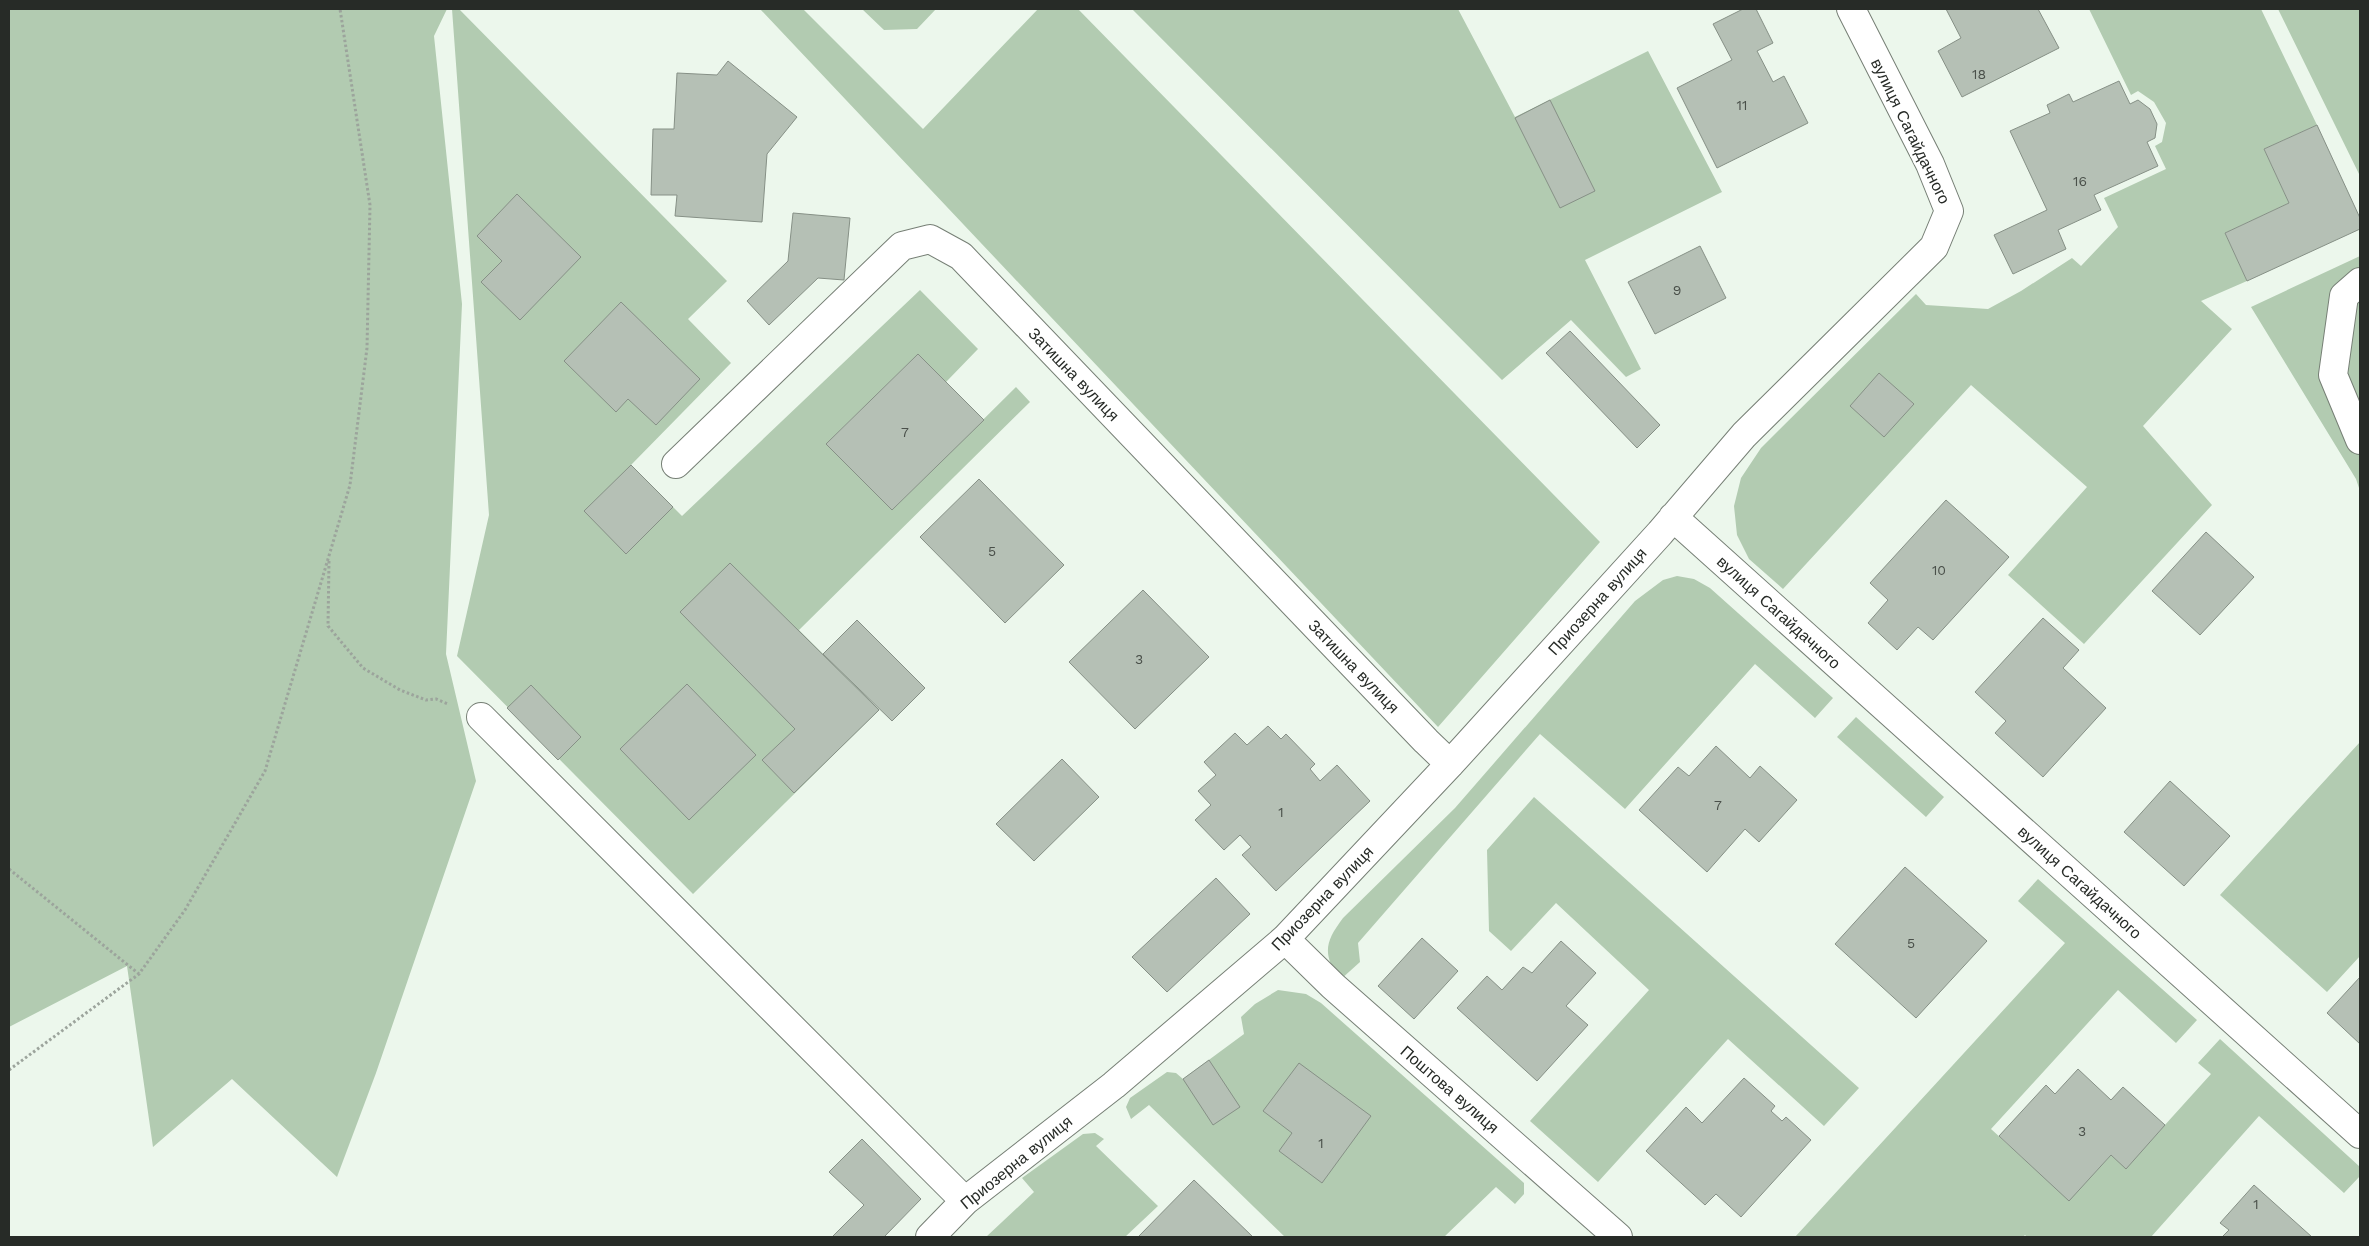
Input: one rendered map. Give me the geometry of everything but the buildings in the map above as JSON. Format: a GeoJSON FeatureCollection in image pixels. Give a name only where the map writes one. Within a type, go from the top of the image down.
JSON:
{"type":"FeatureCollection","features":[{"type":"Feature","properties":{"kind":"street","name":"вулиця Сагайдачного"},"geometry":{"type":"LineString","coordinates":[[1851,9],[1930,164],[1950,211],[1934,247],[1744,435],[1673,517],[2360,1134]]}},
{"type":"Feature","properties":{"kind":"street","name":"Затишна вулиця"},"geometry":{"type":"LineString","coordinates":[[676,464],[902,246],[930,239],[961,256],[1450,764]]}},
{"type":"Feature","properties":{"kind":"street"},"geometry":{"type":"LineString","coordinates":[[2360,282],[2344,296],[2332,375],[2360,440]]}},
{"type":"Feature","properties":{"kind":"street","name":"Приозерна вулиця"},"geometry":{"type":"LineString","coordinates":[[930,1237],[965,1201],[1114,1085],[1285,939],[1450,764],[1673,517]]}},
{"type":"Feature","properties":{"kind":"street"},"geometry":{"type":"LineString","coordinates":[[481,717],[965,1201]]}},
{"type":"Feature","properties":{"kind":"street","name":"Поштова вулиця"},"geometry":{"type":"LineString","coordinates":[[1285,939],[1340,992],[1618,1237]]}},
{"type":"Feature","properties":{"kind":"path"},"geometry":{"type":"LineString","coordinates":[[9,1070],[139,974],[184,910],[265,771],[350,485],[367,348],[370,205],[340,9]]}},
{"type":"Feature","properties":{"kind":"path"},"geometry":{"type":"LineString","coordinates":[[329,557],[328,626],[363,668],[400,690],[426,700],[436,699],[481,717]]}},
{"type":"Feature","properties":{"kind":"path"},"geometry":{"type":"LineString","coordinates":[[9,869],[139,974]]}},
{"type":"Feature","properties":{"kind":"green space"},"geometry":{"type":"Polygon","coordinates":[[[9,9],[447,9],[434,36],[462,304],[446,654],[476,781],[376,1073],[337,1177],[232,1079],[153,1147],[127,966],[9,1027],[9,9]]]}},
{"type":"Feature","properties":{"kind":"green space"},"geometry":{"type":"Polygon","coordinates":[[[452,9],[459,9],[727,281],[688,319],[731,363],[631,465],[682,516],[920,290],[978,349],[946,382],[918,354],[826,444],[892,510],[1016,387],[1030,402],[799,630],[879,710],[693,894],[457,656],[489,515],[452,9]]]}},
{"type":"Feature","properties":{"kind":"green space"},"geometry":{"type":"Polygon","coordinates":[[[760,9],[803,9],[923,129],[1038,9],[1078,9],[1600,542],[1438,727],[760,9]]]}},
{"type":"Feature","properties":{"kind":"green space"},"geometry":{"type":"Polygon","coordinates":[[[862,9],[936,9],[917,29],[884,30],[862,9]]]}},
{"type":"Feature","properties":{"kind":"green space"},"geometry":{"type":"Polygon","coordinates":[[[1132,9],[1458,9],[1515,117],[1648,51],[1722,192],[1585,260],[1641,369],[1626,377],[1571,320],[1502,380],[1132,9]]]}},
{"type":"Feature","properties":{"kind":"green space"},"geometry":{"type":"Polygon","coordinates":[[[2089,9],[2261,9],[2317,125],[2264,149],[2289,203],[2225,233],[2247,281],[2201,301],[2232,329],[2143,426],[2212,505],[2084,644],[2008,575],[2087,487],[1971,385],[1783,589],[1749,559],[1737,535],[1734,506],[1741,478],[1761,448],[1916,294],[1926,305],[1988,309],[2021,291],[2072,258],[2081,266],[2118,227],[2104,198],[2166,169],[2155,146],[2162,142],[2166,123],[2154,102],[2138,91],[2131,95],[2089,9]]]}},
{"type":"Feature","properties":{"kind":"green space"},"geometry":{"type":"Polygon","coordinates":[[[2278,9],[2360,9],[2360,176],[2278,9]]]}},
{"type":"Feature","properties":{"kind":"green space"},"geometry":{"type":"Polygon","coordinates":[[[2360,256],[2360,491],[2356,479],[2251,307],[2360,256]]]}},
{"type":"Feature","properties":{"kind":"green space"},"geometry":{"type":"Polygon","coordinates":[[[1677,576],[1694,579],[1710,588],[1833,698],[1815,718],[1755,664],[1625,809],[1540,734],[1358,943],[1360,962],[1340,980],[1330,963],[1328,948],[1332,934],[1343,918],[1455,808],[1635,601],[1663,580],[1677,576]]]}},
{"type":"Feature","properties":{"kind":"green space"},"geometry":{"type":"Polygon","coordinates":[[[1856,717],[1944,797],[1926,817],[1837,737],[1856,717]]]}},
{"type":"Feature","properties":{"kind":"green space"},"geometry":{"type":"Polygon","coordinates":[[[2360,742],[2360,956],[2327,992],[2220,895],[2360,742]]]}},
{"type":"Feature","properties":{"kind":"green space"},"geometry":{"type":"Polygon","coordinates":[[[1534,797],[1859,1088],[1824,1126],[1728,1039],[1598,1182],[1530,1121],[1649,990],[1556,903],[1511,951],[1489,931],[1487,850],[1534,797]]]}},
{"type":"Feature","properties":{"kind":"green space"},"geometry":{"type":"Polygon","coordinates":[[[2038,879],[2197,1020],[2176,1043],[2118,990],[1991,1129],[2069,1200],[2111,1155],[2126,1168],[2211,1074],[2198,1063],[2220,1039],[2360,1167],[2360,1176],[2344,1193],[2259,1116],[2151,1237],[2027,1237],[2025,1235],[2023,1237],[1795,1237],[2065,943],[2018,901],[2038,879]]]}},
{"type":"Feature","properties":{"kind":"green space"},"geometry":{"type":"Polygon","coordinates":[[[1278,990],[1306,994],[1321,1003],[1524,1183],[1524,1194],[1515,1204],[1496,1187],[1444,1237],[1285,1237],[1149,1105],[1131,1119],[1126,1107],[1130,1098],[1167,1072],[1176,1073],[1183,1079],[1244,1034],[1241,1017],[1255,1004],[1278,990]]]}},
{"type":"Feature","properties":{"kind":"green space"},"geometry":{"type":"Polygon","coordinates":[[[1095,1133],[1104,1139],[1096,1146],[1158,1206],[1125,1237],[986,1237],[1034,1192],[1022,1178],[1083,1134],[1095,1133]]]}}]}
